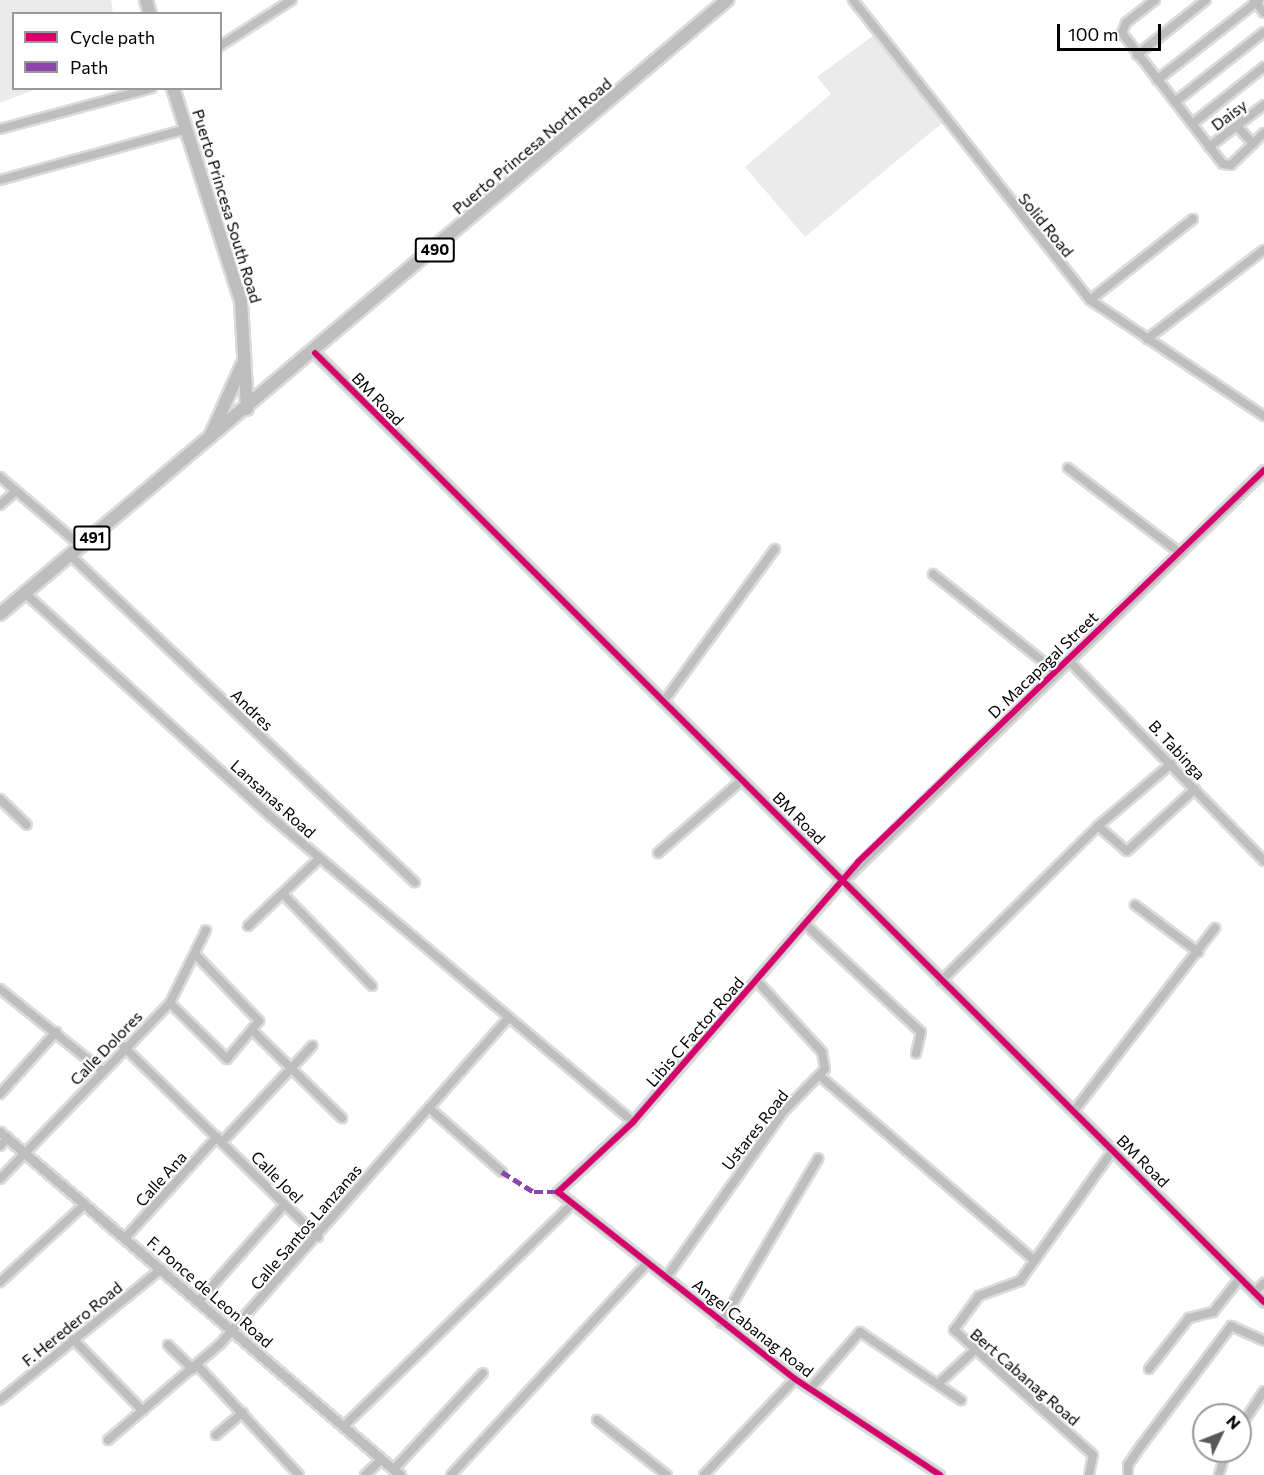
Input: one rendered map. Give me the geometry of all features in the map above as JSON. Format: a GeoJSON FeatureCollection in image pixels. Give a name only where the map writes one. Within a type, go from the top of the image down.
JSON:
{"type":"FeatureCollection","features":[{"type":"Feature","properties":{"kind":"main road","name":"Puerto Princesa North Road"},"geometry":{"type":"LineString","coordinates":[[247,409],[727,0]]}},
{"type":"Feature","properties":{"kind":"main road","name":"Puerto Princesa South Road"},"geometry":{"type":"LineString","coordinates":[[174,90],[241,301],[247,409]]}},
{"type":"Feature","properties":{"kind":"main road"},"geometry":{"type":"LineString","coordinates":[[208,441],[245,357]]}},
{"type":"Feature","properties":{"kind":"main road","name":"491"},"geometry":{"type":"LineString","coordinates":[[0,614],[247,409]]}},
{"type":"Feature","properties":{"kind":"street"},"geometry":{"type":"LineString","coordinates":[[222,45],[292,0]]}},
{"type":"Feature","properties":{"kind":"street","name":"Solid Road"},"geometry":{"type":"LineString","coordinates":[[853,0],[1090,300],[1264,416]]}},
{"type":"Feature","properties":{"kind":"street"},"geometry":{"type":"LineString","coordinates":[[1155,0],[1122,29],[1137,55],[1209,147],[1227,166],[1264,133]]}},
{"type":"Feature","properties":{"kind":"street"},"geometry":{"type":"LineString","coordinates":[[1137,55],[1206,0]]}},
{"type":"Feature","properties":{"kind":"street"},"geometry":{"type":"LineString","coordinates":[[1157,80],[1256,1],[1264,13]]}},
{"type":"Feature","properties":{"kind":"street"},"geometry":{"type":"LineString","coordinates":[[1174,102],[1264,32]]}},
{"type":"Feature","properties":{"kind":"street"},"geometry":{"type":"LineString","coordinates":[[1192,124],[1264,68]]}},
{"type":"Feature","properties":{"kind":"street"},"geometry":{"type":"LineString","coordinates":[[0,129],[145,90]]}},
{"type":"Feature","properties":{"kind":"street","name":"Daisy"},"geometry":{"type":"LineString","coordinates":[[1209,147],[1264,105]]}},
{"type":"Feature","properties":{"kind":"street"},"geometry":{"type":"LineString","coordinates":[[1237,126],[1253,144]]}},
{"type":"Feature","properties":{"kind":"street"},"geometry":{"type":"LineString","coordinates":[[0,180],[186,129]]}},
{"type":"Feature","properties":{"kind":"street"},"geometry":{"type":"LineString","coordinates":[[1090,300],[1193,219]]}},
{"type":"Feature","properties":{"kind":"street"},"geometry":{"type":"LineString","coordinates":[[1147,339],[1264,250]]}},
{"type":"Feature","properties":{"kind":"street","name":"BM Road"},"geometry":{"type":"LineString","coordinates":[[315,353],[664,700],[940,981],[1074,1111],[1264,1302]]}},
{"type":"Feature","properties":{"kind":"street"},"geometry":{"type":"LineString","coordinates":[[1068,468],[1180,553]]}},
{"type":"Feature","properties":{"kind":"street","name":"D. Macapagal Street"},"geometry":{"type":"LineString","coordinates":[[843,880],[1264,470]]}},
{"type":"Feature","properties":{"kind":"street"},"geometry":{"type":"LineString","coordinates":[[0,477],[82,546]]}},
{"type":"Feature","properties":{"kind":"street"},"geometry":{"type":"LineString","coordinates":[[0,505],[16,490]]}},
{"type":"Feature","properties":{"kind":"street"},"geometry":{"type":"LineString","coordinates":[[664,700],[775,549]]}},
{"type":"Feature","properties":{"kind":"street","name":"Andres"},"geometry":{"type":"LineString","coordinates":[[71,556],[415,882]]}},
{"type":"Feature","properties":{"kind":"street"},"geometry":{"type":"LineString","coordinates":[[933,574],[1056,672]]}},
{"type":"Feature","properties":{"kind":"street","name":"Lansanas Road"},"geometry":{"type":"LineString","coordinates":[[25,593],[320,858],[633,1122]]}},
{"type":"Feature","properties":{"kind":"street","name":"B. Tabinga"},"geometry":{"type":"LineString","coordinates":[[1068,660],[1264,861]]}},
{"type":"Feature","properties":{"kind":"street"},"geometry":{"type":"LineString","coordinates":[[940,981],[1098,826],[1171,764]]}},
{"type":"Feature","properties":{"kind":"street"},"geometry":{"type":"LineString","coordinates":[[658,853],[742,780]]}},
{"type":"Feature","properties":{"kind":"street"},"geometry":{"type":"LineString","coordinates":[[1098,826],[1127,850],[1195,789]]}},
{"type":"Feature","properties":{"kind":"street"},"geometry":{"type":"LineString","coordinates":[[0,799],[27,825]]}},
{"type":"Feature","properties":{"kind":"street"},"geometry":{"type":"LineString","coordinates":[[248,926],[320,858]]}},
{"type":"Feature","properties":{"kind":"street","name":"Libis C Factor Road"},"geometry":{"type":"LineString","coordinates":[[558,1192],[633,1122],[843,880]]}},
{"type":"Feature","properties":{"kind":"street"},"geometry":{"type":"LineString","coordinates":[[283,894],[372,986]]}},
{"type":"Feature","properties":{"kind":"street"},"geometry":{"type":"LineString","coordinates":[[1135,905],[1198,952]]}},
{"type":"Feature","properties":{"kind":"street"},"geometry":{"type":"LineString","coordinates":[[805,924],[921,1032],[916,1053]]}},
{"type":"Feature","properties":{"kind":"street"},"geometry":{"type":"LineString","coordinates":[[1074,1111],[1215,928]]}},
{"type":"Feature","properties":{"kind":"street","name":"Calle Dolores"},"geometry":{"type":"LineString","coordinates":[[0,1179],[123,1046],[170,1003],[206,930]]}},
{"type":"Feature","properties":{"kind":"street"},"geometry":{"type":"LineString","coordinates":[[170,1003],[225,1058],[252,1030],[260,1016],[196,954]]}},
{"type":"Feature","properties":{"kind":"street"},"geometry":{"type":"LineString","coordinates":[[757,981],[826,1057],[820,1076],[1033,1259]]}},
{"type":"Feature","properties":{"kind":"street"},"geometry":{"type":"LineString","coordinates":[[0,989],[101,1070]]}},
{"type":"Feature","properties":{"kind":"street","name":"Calle Santos Lanzanas"},"geometry":{"type":"LineString","coordinates":[[108,1440],[195,1367],[232,1331],[318,1237],[509,1017]]}},
{"type":"Feature","properties":{"kind":"street"},"geometry":{"type":"LineString","coordinates":[[252,1030],[342,1118]]}},
{"type":"Feature","properties":{"kind":"street"},"geometry":{"type":"LineString","coordinates":[[0,1094],[56,1032]]}},
{"type":"Feature","properties":{"kind":"street","name":"Calle Joel"},"geometry":{"type":"LineString","coordinates":[[123,1046],[318,1237]]}},
{"type":"Feature","properties":{"kind":"street","name":"Calle Ana"},"geometry":{"type":"LineString","coordinates":[[125,1238],[312,1046]]}},
{"type":"Feature","properties":{"kind":"street","name":"Ustares Road"},"geometry":{"type":"LineString","coordinates":[[666,1278],[783,1112],[820,1076]]}},
{"type":"Feature","properties":{"kind":"street"},"geometry":{"type":"LineString","coordinates":[[429,1108],[502,1172]]}},
{"type":"Feature","properties":{"kind":"street"},"geometry":{"type":"LineString","coordinates":[[0,1146],[4,1135]]}},
{"type":"Feature","properties":{"kind":"street","name":"F. Ponce de Leon Road"},"geometry":{"type":"LineString","coordinates":[[4,1135],[396,1472]]}},
{"type":"Feature","properties":{"kind":"street","name":"Bert Cabanag Road"},"geometry":{"type":"LineString","coordinates":[[1091,1472],[1095,1459],[1089,1451],[975,1350],[954,1328],[979,1296],[1016,1285],[1113,1150]]}},
{"type":"Feature","properties":{"kind":"street"},"geometry":{"type":"LineString","coordinates":[[721,1323],[818,1160]]}},
{"type":"Feature","properties":{"kind":"street","name":"Angel Cabanag Road"},"geometry":{"type":"LineString","coordinates":[[558,1192],[571,1205],[721,1323],[795,1378],[940,1475]]}},
{"type":"Feature","properties":{"kind":"street"},"geometry":{"type":"LineString","coordinates":[[0,1282],[85,1204]]}},
{"type":"Feature","properties":{"kind":"street"},"geometry":{"type":"LineString","coordinates":[[198,1302],[285,1204]]}},
{"type":"Feature","properties":{"kind":"street"},"geometry":{"type":"LineString","coordinates":[[344,1426],[571,1205]]}},
{"type":"Feature","properties":{"kind":"street"},"geometry":{"type":"LineString","coordinates":[[451,1475],[647,1263]]}},
{"type":"Feature","properties":{"kind":"street","name":"F. Heredero Road"},"geometry":{"type":"LineString","coordinates":[[0,1400],[161,1269]]}},
{"type":"Feature","properties":{"kind":"street"},"geometry":{"type":"LineString","coordinates":[[1149,1369],[1189,1318],[1214,1312],[1240,1278]]}},
{"type":"Feature","properties":{"kind":"street"},"geometry":{"type":"LineString","coordinates":[[1255,1292],[1264,1283]]}},
{"type":"Feature","properties":{"kind":"street"},"geometry":{"type":"LineString","coordinates":[[1128,1475],[1128,1465],[1146,1438],[1231,1326],[1264,1341]]}},
{"type":"Feature","properties":{"kind":"street"},"geometry":{"type":"LineString","coordinates":[[810,1389],[860,1332],[961,1400]]}},
{"type":"Feature","properties":{"kind":"street"},"geometry":{"type":"LineString","coordinates":[[73,1340],[143,1411]]}},
{"type":"Feature","properties":{"kind":"street"},"geometry":{"type":"LineString","coordinates":[[168,1346],[195,1367],[243,1412],[299,1475]]}},
{"type":"Feature","properties":{"kind":"street"},"geometry":{"type":"LineString","coordinates":[[939,1384],[975,1350]]}},
{"type":"Feature","properties":{"kind":"street"},"geometry":{"type":"LineString","coordinates":[[396,1472],[483,1373]]}},
{"type":"Feature","properties":{"kind":"street"},"geometry":{"type":"LineString","coordinates":[[705,1475],[795,1378]]}},
{"type":"Feature","properties":{"kind":"street"},"geometry":{"type":"LineString","coordinates":[[1252,1408],[1264,1390]]}},
{"type":"Feature","properties":{"kind":"street"},"geometry":{"type":"LineString","coordinates":[[216,1436],[243,1412]]}},
{"type":"Feature","properties":{"kind":"street"},"geometry":{"type":"LineString","coordinates":[[597,1420],[667,1475]]}},
{"type":"Feature","properties":{"kind":"street"},"geometry":{"type":"LineString","coordinates":[[365,1475],[381,1460]]}},
{"type":"Feature","properties":{"kind":"shaded area"},"geometry":{"type":"Polygon","coordinates":[[[0,0],[111,0],[113,12],[12,12],[12,90],[33,90],[0,103],[0,0]]]}},
{"type":"Feature","properties":{"kind":"shaded area"},"geometry":{"type":"Polygon","coordinates":[[[874,35],[942,123],[805,237],[745,167],[831,94],[817,77],[874,35]]]}},
{"type":"Feature","properties":{"kind":"marked path"},"geometry":{"type":"LineString","coordinates":[[502,1172],[534,1192],[558,1192]]}},
{"type":"Feature","properties":{"kind":"cycle path"},"geometry":{"type":"LineString","coordinates":[[315,353],[1264,1302]]}},
{"type":"Feature","properties":{"kind":"cycle path"},"geometry":{"type":"LineString","coordinates":[[940,1475],[795,1379],[558,1192],[633,1122],[858,862],[1264,470]]}}]}
